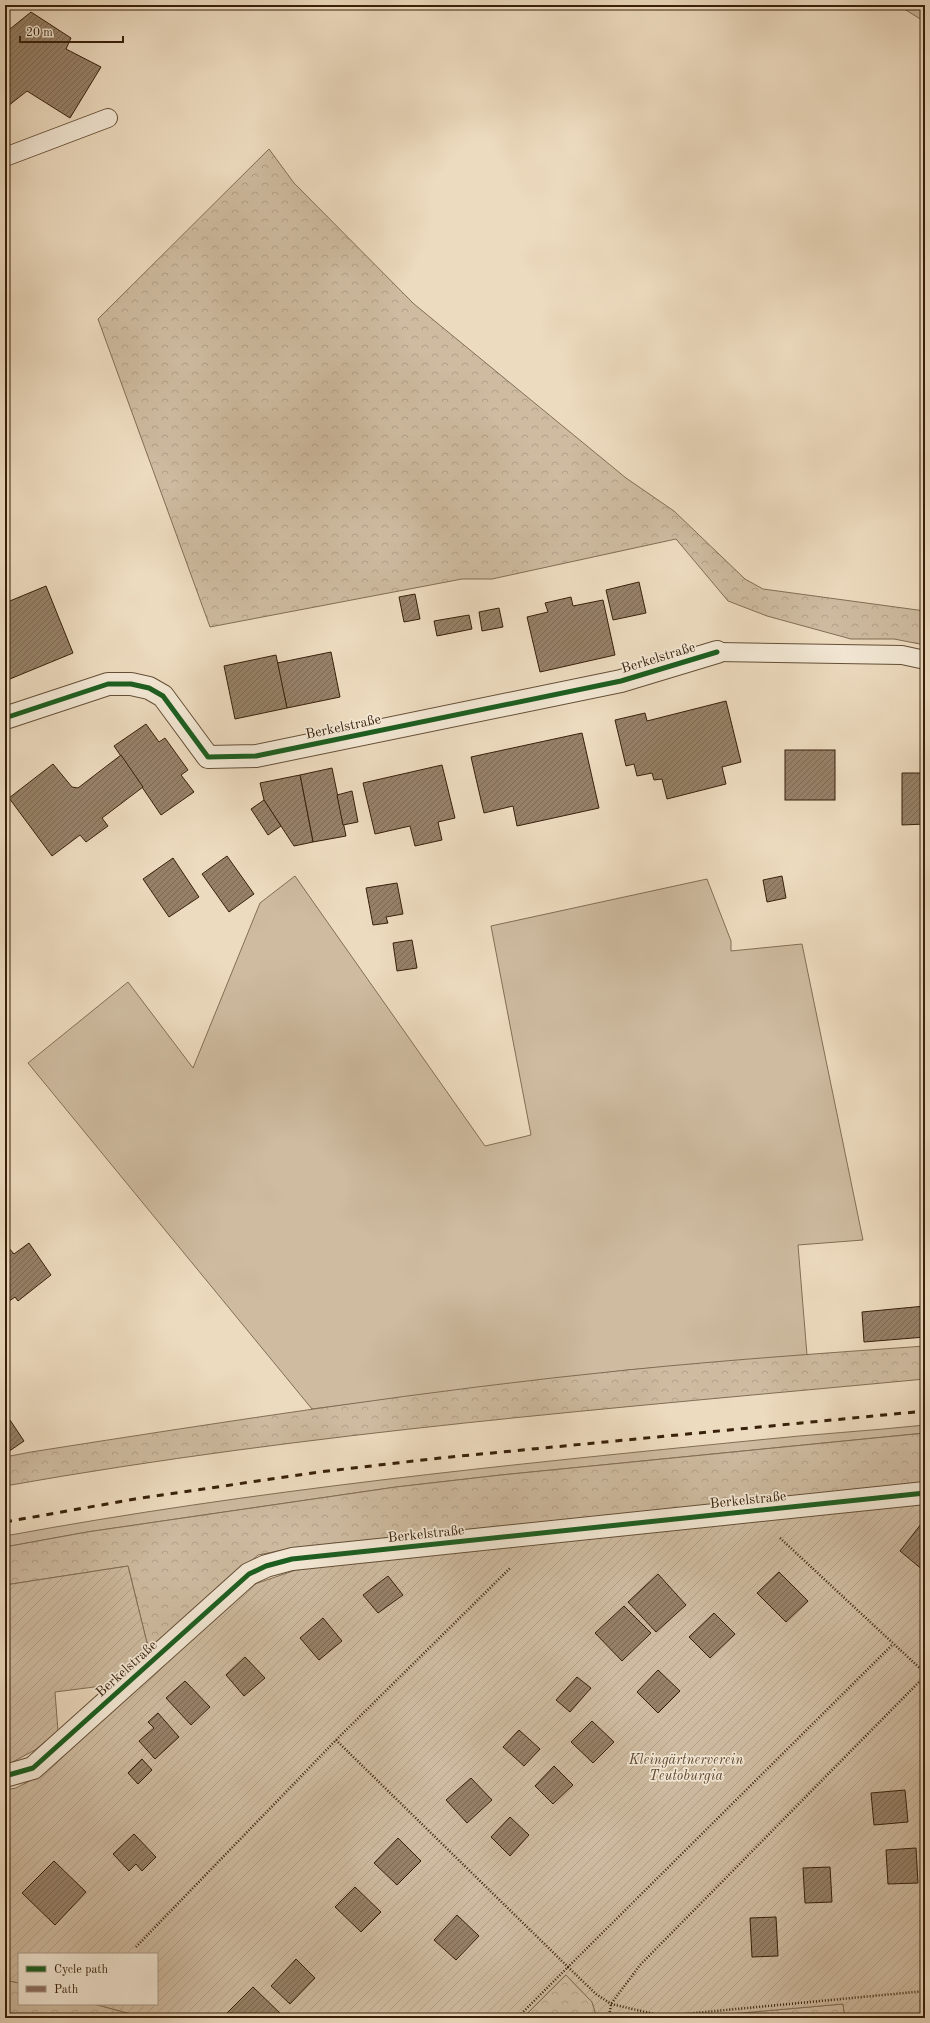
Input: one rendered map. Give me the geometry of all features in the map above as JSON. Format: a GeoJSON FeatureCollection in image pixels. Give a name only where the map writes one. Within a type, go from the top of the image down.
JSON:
{"type":"FeatureCollection","features":[{"type":"Feature","properties":{"kind":"street","name":"Berkelstraße"},"geometry":{"type":"LineString","coordinates":[[5,718],[108,684],[131,684],[149,688],[162,696],[208,757],[256,756],[621,681],[717,652]]}},
{"type":"Feature","properties":{"kind":"street","name":"Berkelstraße"},"geometry":{"type":"LineString","coordinates":[[5,1776],[33,1768],[249,1574],[266,1566],[300,1558],[925,1493]]}},
{"type":"Feature","properties":{"kind":"lane"},"geometry":{"type":"LineString","coordinates":[[5,157],[108,118]]}},
{"type":"Feature","properties":{"kind":"lane","name":"Berkelstraße"},"geometry":{"type":"LineString","coordinates":[[717,652],[902,655],[925,660]]}},
{"type":"Feature","properties":{"kind":"path"},"geometry":{"type":"LineString","coordinates":[[609,2018],[611,2004],[640,1965],[925,1674],[775,1533]]}},
{"type":"Feature","properties":{"kind":"path"},"geometry":{"type":"LineString","coordinates":[[136,1947],[336,1740],[514,1563]]}},
{"type":"Feature","properties":{"kind":"path"},"geometry":{"type":"LineString","coordinates":[[517,2018],[893,1644]]}},
{"type":"Feature","properties":{"kind":"path"},"geometry":{"type":"LineString","coordinates":[[336,1740],[596,1994],[611,2004],[664,2016],[925,1991]]}},
{"type":"Feature","properties":{"kind":"green space"},"geometry":{"type":"Polygon","coordinates":[[[898,5],[925,5],[925,22],[898,5]]]}},
{"type":"Feature","properties":{"kind":"green space"},"geometry":{"type":"Polygon","coordinates":[[[269,149],[294,183],[414,304],[626,478],[674,511],[745,579],[763,589],[925,611],[925,645],[894,639],[851,639],[767,616],[728,601],[676,539],[492,579],[462,579],[210,627],[98,319],[269,149]]]}},
{"type":"Feature","properties":{"kind":"green space"},"geometry":{"type":"Polygon","coordinates":[[[295,876],[485,1146],[531,1135],[491,926],[707,879],[731,941],[731,951],[802,944],[863,1240],[798,1245],[807,1355],[628,1370],[312,1409],[28,1063],[128,982],[193,1068],[260,903],[295,876]]]}},
{"type":"Feature","properties":{"kind":"green space"},"geometry":{"type":"Polygon","coordinates":[[[925,1346],[925,1379],[579,1411],[349,1436],[119,1467],[5,1486],[5,1457],[180,1429],[329,1407],[552,1378],[701,1363],[925,1346]]]}},
{"type":"Feature","properties":{"kind":"green space"},"geometry":{"type":"Polygon","coordinates":[[[925,1425],[925,1433],[501,1475],[396,1487],[87,1532],[5,1547],[5,1536],[192,1505],[286,1492],[569,1459],[925,1425]]]}},
{"type":"Feature","properties":{"kind":"green space"},"geometry":{"type":"Polygon","coordinates":[[[925,1433],[925,1482],[885,1488],[404,1536],[288,1549],[258,1555],[149,1651],[128,1566],[5,1585],[5,1547],[87,1532],[396,1487],[501,1475],[925,1433]]]}},
{"type":"Feature","properties":{"kind":"green space","name":"Kleingärtnerverein Teutoburgia"},"geometry":{"type":"Polygon","coordinates":[[[925,1504],[925,2018],[845,2018],[843,2004],[685,2018],[597,2018],[592,2002],[566,1975],[523,2018],[146,2018],[98,2005],[158,2005],[158,1953],[18,1953],[18,1983],[5,1980],[5,1790],[16,1788],[39,1776],[249,1586],[296,1570],[530,1542],[925,1504]]]}},
{"type":"Feature","properties":{"kind":"green space"},"geometry":{"type":"Polygon","coordinates":[[[128,1566],[149,1651],[110,1685],[55,1692],[58,1731],[35,1750],[5,1766],[5,1585],[128,1566]]]}},
{"type":"Feature","properties":{"kind":"green space"},"geometry":{"type":"Polygon","coordinates":[[[566,1975],[592,2002],[597,2018],[523,2018],[566,1975]]]}},
{"type":"Feature","properties":{"kind":"green space"},"geometry":{"type":"Polygon","coordinates":[[[5,1980],[18,1983],[18,2005],[98,2005],[146,2018],[5,2018],[5,1980]]]}},
{"type":"Feature","properties":{"kind":"green space"},"geometry":{"type":"Polygon","coordinates":[[[843,2004],[845,2018],[685,2018],[843,2004]]]}},
{"type":"Feature","properties":{"kind":"building"},"geometry":{"type":"Polygon","coordinates":[[[31,12],[71,38],[66,49],[101,67],[70,118],[27,91],[8,106],[5,101],[5,33],[31,12]]]}},
{"type":"Feature","properties":{"kind":"building"},"geometry":{"type":"Polygon","coordinates":[[[639,582],[646,613],[613,620],[606,590],[639,582]]]}},
{"type":"Feature","properties":{"kind":"building"},"geometry":{"type":"Polygon","coordinates":[[[46,586],[73,653],[5,681],[5,603],[46,586]]]}},
{"type":"Feature","properties":{"kind":"building"},"geometry":{"type":"Polygon","coordinates":[[[415,594],[420,619],[404,622],[399,597],[415,594]]]}},
{"type":"Feature","properties":{"kind":"building"},"geometry":{"type":"Polygon","coordinates":[[[571,597],[573,606],[603,600],[615,655],[540,672],[527,617],[548,612],[545,603],[571,597]]]}},
{"type":"Feature","properties":{"kind":"building"},"geometry":{"type":"Polygon","coordinates":[[[499,608],[503,627],[482,631],[479,612],[499,608]]]}},
{"type":"Feature","properties":{"kind":"building"},"geometry":{"type":"Polygon","coordinates":[[[469,615],[472,629],[437,636],[434,621],[469,615]]]}},
{"type":"Feature","properties":{"kind":"building"},"geometry":{"type":"Polygon","coordinates":[[[331,652],[340,697],[287,708],[277,663],[331,652]]]}},
{"type":"Feature","properties":{"kind":"building"},"geometry":{"type":"Polygon","coordinates":[[[276,655],[287,708],[235,719],[224,666],[276,655]]]}},
{"type":"Feature","properties":{"kind":"building"},"geometry":{"type":"Polygon","coordinates":[[[726,701],[741,762],[722,767],[726,784],[667,799],[662,779],[654,780],[652,773],[637,776],[634,764],[626,766],[615,720],[645,713],[647,721],[726,701]]]}},
{"type":"Feature","properties":{"kind":"building"},"geometry":{"type":"Polygon","coordinates":[[[146,724],[159,742],[165,738],[188,770],[181,775],[194,792],[161,815],[114,746],[146,724]]]}},
{"type":"Feature","properties":{"kind":"building"},"geometry":{"type":"Polygon","coordinates":[[[582,733],[599,808],[517,826],[513,806],[484,813],[471,757],[582,733]]]}},
{"type":"Feature","properties":{"kind":"building"},"geometry":{"type":"Polygon","coordinates":[[[785,750],[835,750],[835,800],[785,800],[785,750]]]}},
{"type":"Feature","properties":{"kind":"building"},"geometry":{"type":"Polygon","coordinates":[[[121,755],[143,787],[102,818],[108,826],[86,842],[80,835],[52,856],[9,798],[53,764],[72,787],[78,788],[121,755]]]}},
{"type":"Feature","properties":{"kind":"building"},"geometry":{"type":"Polygon","coordinates":[[[442,765],[455,818],[438,822],[442,840],[415,846],[410,826],[375,834],[363,783],[442,765]]]}},
{"type":"Feature","properties":{"kind":"building"},"geometry":{"type":"Polygon","coordinates":[[[332,768],[346,836],[313,842],[300,775],[332,768]]]}},
{"type":"Feature","properties":{"kind":"building"},"geometry":{"type":"Polygon","coordinates":[[[902,773],[925,773],[925,824],[902,825],[902,773]]]}},
{"type":"Feature","properties":{"kind":"building"},"geometry":{"type":"Polygon","coordinates":[[[300,775],[313,842],[294,846],[264,800],[260,783],[300,775]]]}},
{"type":"Feature","properties":{"kind":"building"},"geometry":{"type":"Polygon","coordinates":[[[352,791],[358,822],[343,825],[337,795],[352,791]]]}},
{"type":"Feature","properties":{"kind":"building"},"geometry":{"type":"Polygon","coordinates":[[[264,800],[281,826],[268,835],[251,809],[264,800]]]}},
{"type":"Feature","properties":{"kind":"building"},"geometry":{"type":"Polygon","coordinates":[[[227,856],[254,894],[229,912],[202,874],[227,856]]]}},
{"type":"Feature","properties":{"kind":"building"},"geometry":{"type":"Polygon","coordinates":[[[173,858],[199,897],[169,917],[143,879],[173,858]]]}},
{"type":"Feature","properties":{"kind":"building"},"geometry":{"type":"Polygon","coordinates":[[[782,876],[786,898],[767,902],[763,880],[782,876]]]}},
{"type":"Feature","properties":{"kind":"building"},"geometry":{"type":"Polygon","coordinates":[[[397,883],[403,914],[386,917],[388,923],[373,925],[366,888],[397,883]]]}},
{"type":"Feature","properties":{"kind":"building"},"geometry":{"type":"Polygon","coordinates":[[[412,940],[417,968],[397,971],[393,943],[412,940]]]}},
{"type":"Feature","properties":{"kind":"building"},"geometry":{"type":"Polygon","coordinates":[[[29,1243],[51,1275],[18,1301],[15,1297],[5,1304],[5,1249],[8,1247],[14,1254],[29,1243]]]}},
{"type":"Feature","properties":{"kind":"building"},"geometry":{"type":"Polygon","coordinates":[[[925,1306],[925,1337],[864,1342],[862,1312],[925,1306]]]}},
{"type":"Feature","properties":{"kind":"building"},"geometry":{"type":"Polygon","coordinates":[[[10,1420],[24,1441],[5,1454],[5,1423],[10,1420]]]}},
{"type":"Feature","properties":{"kind":"building"},"geometry":{"type":"Polygon","coordinates":[[[925,1519],[925,1570],[924,1571],[900,1551],[925,1519]]]}},
{"type":"Feature","properties":{"kind":"building"},"geometry":{"type":"Polygon","coordinates":[[[779,1572],[808,1601],[786,1622],[757,1593],[779,1572]]]}},
{"type":"Feature","properties":{"kind":"building"},"geometry":{"type":"Polygon","coordinates":[[[658,1574],[686,1605],[656,1632],[628,1602],[658,1574]]]}},
{"type":"Feature","properties":{"kind":"building"},"geometry":{"type":"Polygon","coordinates":[[[388,1576],[403,1595],[378,1613],[363,1595],[388,1576]]]}},
{"type":"Feature","properties":{"kind":"building"},"geometry":{"type":"Polygon","coordinates":[[[624,1606],[651,1633],[622,1661],[595,1633],[624,1606]]]}},
{"type":"Feature","properties":{"kind":"building"},"geometry":{"type":"Polygon","coordinates":[[[714,1613],[735,1634],[710,1658],[689,1637],[714,1613]]]}},
{"type":"Feature","properties":{"kind":"building"},"geometry":{"type":"Polygon","coordinates":[[[323,1618],[342,1641],[319,1660],[300,1638],[323,1618]]]}},
{"type":"Feature","properties":{"kind":"building"},"geometry":{"type":"Polygon","coordinates":[[[245,1657],[265,1678],[244,1696],[226,1675],[245,1657]]]}},
{"type":"Feature","properties":{"kind":"building"},"geometry":{"type":"Polygon","coordinates":[[[658,1670],[680,1691],[658,1713],[637,1692],[658,1670]]]}},
{"type":"Feature","properties":{"kind":"building"},"geometry":{"type":"Polygon","coordinates":[[[577,1677],[591,1688],[570,1712],[556,1700],[577,1677]]]}},
{"type":"Feature","properties":{"kind":"building"},"geometry":{"type":"Polygon","coordinates":[[[185,1681],[210,1707],[191,1725],[166,1698],[185,1681]]]}},
{"type":"Feature","properties":{"kind":"building"},"geometry":{"type":"Polygon","coordinates":[[[158,1713],[179,1737],[155,1759],[139,1741],[154,1728],[148,1722],[158,1713]]]}},
{"type":"Feature","properties":{"kind":"building"},"geometry":{"type":"Polygon","coordinates":[[[592,1721],[614,1742],[593,1763],[571,1742],[592,1721]]]}},
{"type":"Feature","properties":{"kind":"building"},"geometry":{"type":"Polygon","coordinates":[[[519,1730],[540,1749],[524,1766],[503,1747],[519,1730]]]}},
{"type":"Feature","properties":{"kind":"building"},"geometry":{"type":"Polygon","coordinates":[[[142,1759],[152,1770],[138,1784],[128,1773],[142,1759]]]}},
{"type":"Feature","properties":{"kind":"building"},"geometry":{"type":"Polygon","coordinates":[[[554,1766],[573,1785],[553,1804],[535,1786],[554,1766]]]}},
{"type":"Feature","properties":{"kind":"building"},"geometry":{"type":"Polygon","coordinates":[[[471,1778],[492,1800],[467,1823],[446,1800],[471,1778]]]}},
{"type":"Feature","properties":{"kind":"building"},"geometry":{"type":"Polygon","coordinates":[[[905,1790],[908,1822],[874,1825],[871,1793],[905,1790]]]}},
{"type":"Feature","properties":{"kind":"building"},"geometry":{"type":"Polygon","coordinates":[[[510,1817],[529,1835],[510,1856],[491,1837],[510,1817]]]}},
{"type":"Feature","properties":{"kind":"building"},"geometry":{"type":"Polygon","coordinates":[[[134,1834],[156,1857],[142,1871],[136,1864],[129,1871],[113,1854],[134,1834]]]}},
{"type":"Feature","properties":{"kind":"building"},"geometry":{"type":"Polygon","coordinates":[[[398,1838],[421,1861],[397,1885],[374,1863],[398,1838]]]}},
{"type":"Feature","properties":{"kind":"building"},"geometry":{"type":"Polygon","coordinates":[[[916,1848],[918,1883],[888,1884],[886,1850],[916,1848]]]}},
{"type":"Feature","properties":{"kind":"building"},"geometry":{"type":"Polygon","coordinates":[[[54,1861],[86,1892],[55,1925],[22,1893],[54,1861]]]}},
{"type":"Feature","properties":{"kind":"building"},"geometry":{"type":"Polygon","coordinates":[[[830,1867],[832,1902],[805,1903],[803,1868],[830,1867]]]}},
{"type":"Feature","properties":{"kind":"building"},"geometry":{"type":"Polygon","coordinates":[[[355,1887],[381,1912],[361,1932],[335,1907],[355,1887]]]}},
{"type":"Feature","properties":{"kind":"building"},"geometry":{"type":"Polygon","coordinates":[[[457,1915],[479,1936],[456,1960],[434,1940],[457,1915]]]}},
{"type":"Feature","properties":{"kind":"building"},"geometry":{"type":"Polygon","coordinates":[[[776,1917],[778,1956],[752,1957],[750,1918],[776,1917]]]}},
{"type":"Feature","properties":{"kind":"building"},"geometry":{"type":"Polygon","coordinates":[[[296,1959],[315,1978],[290,2004],[271,1986],[296,1959]]]}},
{"type":"Feature","properties":{"kind":"building"},"geometry":{"type":"Polygon","coordinates":[[[253,1987],[282,2015],[280,2018],[232,2018],[227,2013],[253,1987]]]}},
{"type":"Feature","properties":{"kind":"railway"},"geometry":{"type":"LineString","coordinates":[[5,1522],[135,1499],[319,1472],[440,1458],[925,1411]]}},
{"type":"Feature","properties":{"kind":"marked path"},"geometry":{"type":"LineString","coordinates":[[5,2016],[9,2018]]}},
{"type":"Feature","properties":{"kind":"cycle path"},"geometry":{"type":"LineString","coordinates":[[5,718],[108,684],[131,684],[149,688],[163,696],[208,757],[256,756],[621,681],[717,652]]}},
{"type":"Feature","properties":{"kind":"cycle path"},"geometry":{"type":"LineString","coordinates":[[5,1776],[33,1768],[249,1574],[266,1566],[292,1559],[925,1493]]}}]}
